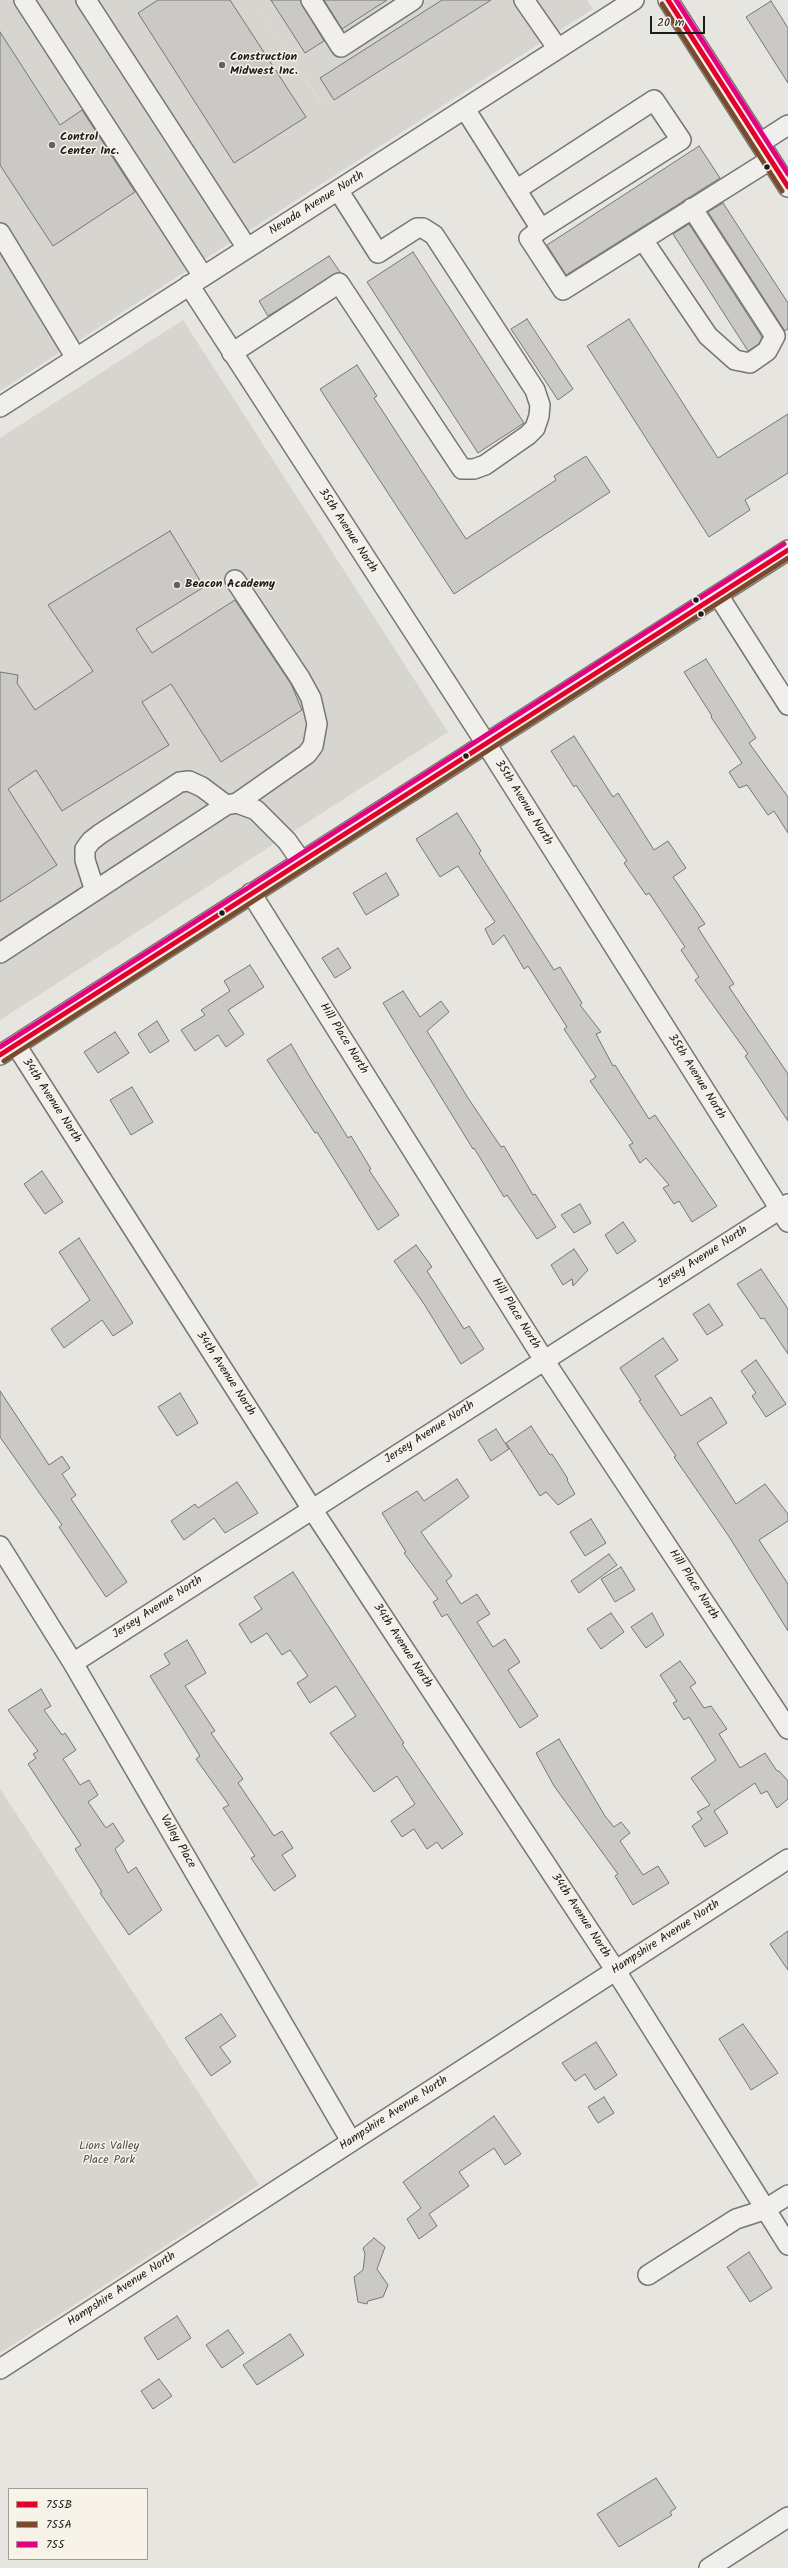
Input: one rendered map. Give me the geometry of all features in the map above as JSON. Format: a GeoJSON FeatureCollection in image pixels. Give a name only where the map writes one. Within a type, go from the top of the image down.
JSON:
{"type":"FeatureCollection","features":[{"type":"Feature","properties":{"kind":"street","name":"35th Avenue North"},"geometry":{"type":"LineString","coordinates":[[24,0],[196,280],[232,353],[484,742],[785,1212]]}},
{"type":"Feature","properties":{"kind":"street"},"geometry":{"type":"LineString","coordinates":[[86,0],[247,248]]}},
{"type":"Feature","properties":{"kind":"street"},"geometry":{"type":"LineString","coordinates":[[311,0],[341,47],[413,0]]}},
{"type":"Feature","properties":{"kind":"street"},"geometry":{"type":"LineString","coordinates":[[524,0],[558,49]]}},
{"type":"Feature","properties":{"kind":"street","name":"Nevada Avenue North"},"geometry":{"type":"LineString","coordinates":[[0,407],[634,0]]}},
{"type":"Feature","properties":{"kind":"street"},"geometry":{"type":"LineString","coordinates":[[668,0],[788,187]]}},
{"type":"Feature","properties":{"kind":"street"},"geometry":{"type":"LineString","coordinates":[[516,190],[654,100],[681,140],[529,238],[564,290],[770,160]]}},
{"type":"Feature","properties":{"kind":"street"},"geometry":{"type":"LineString","coordinates":[[465,109],[541,229]]}},
{"type":"Feature","properties":{"kind":"street"},"geometry":{"type":"LineString","coordinates":[[760,144],[788,125]]}},
{"type":"Feature","properties":{"kind":"street"},"geometry":{"type":"LineString","coordinates":[[232,353],[339,283],[462,469],[474,470],[485,465],[528,435],[535,428],[539,416],[540,405],[535,390],[434,235],[423,228],[417,228],[378,252],[338,190]]}},
{"type":"Feature","properties":{"kind":"street"},"geometry":{"type":"LineString","coordinates":[[644,240],[708,336],[735,360],[750,363],[767,351],[775,336],[692,208]]}},
{"type":"Feature","properties":{"kind":"street"},"geometry":{"type":"LineString","coordinates":[[1,238],[76,358]]}},
{"type":"Feature","properties":{"kind":"street"},"geometry":{"type":"LineString","coordinates":[[8,1050],[484,742],[788,550]]}},
{"type":"Feature","properties":{"kind":"street"},"geometry":{"type":"LineString","coordinates":[[0,954],[307,754],[313,746],[318,724],[311,698],[300,678],[235,580]]}},
{"type":"Feature","properties":{"kind":"street"},"geometry":{"type":"LineString","coordinates":[[718,595],[788,705]]}},
{"type":"Feature","properties":{"kind":"street"},"geometry":{"type":"LineString","coordinates":[[95,891],[85,860],[85,849],[100,834],[180,782],[189,781],[231,804],[256,810],[270,823],[301,861]]}},
{"type":"Feature","properties":{"kind":"street","name":"Hill Place North"},"geometry":{"type":"LineString","coordinates":[[251,893],[544,1360],[788,1729]]}},
{"type":"Feature","properties":{"kind":"street","name":"34th Avenue North"},"geometry":{"type":"LineString","coordinates":[[8,1050],[616,1971],[764,2210],[788,2245]]}},
{"type":"Feature","properties":{"kind":"street","name":"Jersey Avenue North"},"geometry":{"type":"LineString","coordinates":[[73,1662],[544,1360],[785,1212]]}},
{"type":"Feature","properties":{"kind":"street","name":"Valley Place"},"geometry":{"type":"LineString","coordinates":[[0,1546],[73,1662],[350,2141]]}},
{"type":"Feature","properties":{"kind":"street","name":"Hampshire Avenue North"},"geometry":{"type":"LineString","coordinates":[[0,2369],[350,2141],[788,1859]]}},
{"type":"Feature","properties":{"kind":"street"},"geometry":{"type":"LineString","coordinates":[[648,2275],[736,2219],[764,2210],[788,2195]]}},
{"type":"Feature","properties":{"kind":"street"},"geometry":{"type":"LineString","coordinates":[[709,2568],[788,2516]]}},
{"type":"Feature","properties":{"kind":"shaded area"},"geometry":{"type":"Polygon","coordinates":[[[0,0],[232,0],[324,107],[253,0],[587,0],[593,9],[0,391],[0,0]]]}},
{"type":"Feature","properties":{"kind":"shaded area","name":"Beacon Academy"},"geometry":{"type":"Polygon","coordinates":[[[183,320],[448,732],[0,1020],[0,438],[183,320]]]}},
{"type":"Feature","properties":{"kind":"green space"},"geometry":{"type":"Polygon","coordinates":[[[230,0],[253,0],[324,108],[312,120],[306,117],[230,0]]]}},
{"type":"Feature","properties":{"kind":"green space"},"geometry":{"type":"Polygon","coordinates":[[[295,560],[357,656],[336,669],[275,574],[295,560]]]}},
{"type":"Feature","properties":{"kind":"green space","name":"Lions Valley Place Park"},"geometry":{"type":"Polygon","coordinates":[[[0,1789],[259,2185],[0,2353],[0,1789]]]}},
{"type":"Feature","properties":{"kind":"building","name":"Construction Midwest Inc."},"geometry":{"type":"Polygon","coordinates":[[[158,0],[230,0],[306,117],[234,163],[138,13],[158,0]]]}},
{"type":"Feature","properties":{"kind":"building"},"geometry":{"type":"Polygon","coordinates":[[[271,0],[300,0],[324,41],[305,53],[271,0]]]}},
{"type":"Feature","properties":{"kind":"building"},"geometry":{"type":"Polygon","coordinates":[[[324,0],[387,0],[342,29],[324,0]]]}},
{"type":"Feature","properties":{"kind":"building"},"geometry":{"type":"Polygon","coordinates":[[[442,0],[491,0],[334,100],[320,78],[442,0]]]}},
{"type":"Feature","properties":{"kind":"building"},"geometry":{"type":"Polygon","coordinates":[[[771,1],[788,28],[788,83],[746,17],[771,1]]]}},
{"type":"Feature","properties":{"kind":"building","name":"Control Center Inc."},"geometry":{"type":"Polygon","coordinates":[[[0,32],[60,125],[82,110],[135,192],[53,246],[0,165],[0,32]]]}},
{"type":"Feature","properties":{"kind":"building"},"geometry":{"type":"Polygon","coordinates":[[[699,146],[720,178],[566,275],[547,245],[699,146]]]}},
{"type":"Feature","properties":{"kind":"building"},"geometry":{"type":"Polygon","coordinates":[[[723,203],[788,303],[788,329],[785,331],[708,212],[723,203]]]}},
{"type":"Feature","properties":{"kind":"building"},"geometry":{"type":"Polygon","coordinates":[[[689,224],[762,337],[759,344],[748,351],[673,234],[689,224]]]}},
{"type":"Feature","properties":{"kind":"building"},"geometry":{"type":"Polygon","coordinates":[[[413,252],[524,423],[478,453],[367,282],[413,252]]]}},
{"type":"Feature","properties":{"kind":"building"},"geometry":{"type":"Polygon","coordinates":[[[329,256],[340,272],[268,316],[259,301],[329,256]]]}},
{"type":"Feature","properties":{"kind":"building"},"geometry":{"type":"Polygon","coordinates":[[[527,319],[573,389],[558,400],[511,329],[527,319]]]}},
{"type":"Feature","properties":{"kind":"building"},"geometry":{"type":"Polygon","coordinates":[[[629,319],[718,458],[788,414],[788,473],[745,500],[750,510],[709,537],[587,346],[629,319]]]}},
{"type":"Feature","properties":{"kind":"building"},"geometry":{"type":"Polygon","coordinates":[[[357,365],[377,396],[374,398],[466,539],[556,480],[554,476],[586,456],[610,492],[454,594],[320,389],[357,365]]]}},
{"type":"Feature","properties":{"kind":"building"},"geometry":{"type":"Polygon","coordinates":[[[170,531],[204,587],[136,629],[152,653],[235,600],[291,684],[302,710],[221,762],[171,684],[142,702],[169,745],[62,811],[36,770],[8,789],[57,865],[0,902],[0,672],[18,675],[17,683],[35,710],[93,671],[48,605],[170,531]]]}},
{"type":"Feature","properties":{"kind":"building"},"geometry":{"type":"Polygon","coordinates":[[[706,659],[756,738],[749,743],[788,797],[788,833],[774,811],[768,815],[747,785],[739,788],[729,772],[742,763],[711,717],[712,716],[684,672],[706,659]]]}},
{"type":"Feature","properties":{"kind":"building"},"geometry":{"type":"Polygon","coordinates":[[[574,736],[613,797],[618,793],[654,850],[668,841],[686,868],[673,877],[705,924],[698,928],[734,984],[729,987],[788,1074],[788,1121],[745,1056],[748,1054],[695,980],[699,977],[681,950],[685,947],[649,893],[646,895],[624,863],[627,861],[576,785],[574,787],[551,751],[574,736]]]}},
{"type":"Feature","properties":{"kind":"building"},"geometry":{"type":"Polygon","coordinates":[[[457,813],[481,851],[479,853],[554,970],[560,967],[582,1003],[580,1005],[601,1032],[596,1034],[613,1066],[615,1065],[649,1119],[655,1115],[717,1206],[692,1222],[679,1201],[674,1204],[663,1188],[669,1185],[646,1158],[640,1163],[629,1145],[633,1143],[590,1081],[596,1077],[564,1029],[567,1027],[528,966],[524,969],[504,935],[493,945],[485,929],[495,922],[458,866],[440,877],[416,839],[457,813]]]}},
{"type":"Feature","properties":{"kind":"building"},"geometry":{"type":"Polygon","coordinates":[[[386,873],[399,895],[366,915],[353,893],[386,873]]]}},
{"type":"Feature","properties":{"kind":"building"},"geometry":{"type":"Polygon","coordinates":[[[338,948],[351,968],[335,978],[322,958],[338,948]]]}},
{"type":"Feature","properties":{"kind":"building"},"geometry":{"type":"Polygon","coordinates":[[[250,965],[264,987],[228,1010],[244,1034],[226,1047],[218,1035],[195,1051],[181,1030],[205,1015],[201,1010],[230,991],[224,981],[250,965]]]}},
{"type":"Feature","properties":{"kind":"building"},"geometry":{"type":"Polygon","coordinates":[[[403,991],[420,1017],[441,1001],[449,1012],[427,1031],[468,1098],[501,1147],[504,1146],[533,1195],[535,1194],[556,1227],[537,1239],[507,1195],[504,1197],[383,1003],[403,991]]]}},
{"type":"Feature","properties":{"kind":"building"},"geometry":{"type":"Polygon","coordinates":[[[157,1021],[169,1041],[150,1053],[138,1034],[157,1021]]]}},
{"type":"Feature","properties":{"kind":"building"},"geometry":{"type":"Polygon","coordinates":[[[115,1032],[129,1053],[98,1073],[84,1052],[115,1032]]]}},
{"type":"Feature","properties":{"kind":"building"},"geometry":{"type":"Polygon","coordinates":[[[291,1044],[348,1138],[351,1136],[371,1169],[369,1170],[399,1215],[378,1230],[317,1132],[315,1133],[267,1060],[291,1044]]]}},
{"type":"Feature","properties":{"kind":"building"},"geometry":{"type":"Polygon","coordinates":[[[132,1087],[153,1122],[131,1135],[110,1100],[132,1087]]]}},
{"type":"Feature","properties":{"kind":"building"},"geometry":{"type":"Polygon","coordinates":[[[42,1171],[63,1202],[45,1214],[24,1184],[42,1171]]]}},
{"type":"Feature","properties":{"kind":"building"},"geometry":{"type":"Polygon","coordinates":[[[580,1204],[591,1223],[574,1233],[561,1215],[580,1204]]]}},
{"type":"Feature","properties":{"kind":"building"},"geometry":{"type":"Polygon","coordinates":[[[623,1222],[636,1241],[617,1254],[605,1235],[623,1222]]]}},
{"type":"Feature","properties":{"kind":"building"},"geometry":{"type":"Polygon","coordinates":[[[79,1238],[133,1323],[113,1336],[102,1320],[64,1348],[51,1329],[90,1300],[59,1252],[79,1238]]]}},
{"type":"Feature","properties":{"kind":"building"},"geometry":{"type":"Polygon","coordinates":[[[416,1245],[432,1267],[427,1271],[464,1329],[469,1326],[484,1349],[461,1364],[424,1304],[394,1261],[416,1245]]]}},
{"type":"Feature","properties":{"kind":"building"},"geometry":{"type":"Polygon","coordinates":[[[574,1249],[588,1270],[573,1286],[572,1279],[563,1285],[551,1265],[574,1249]]]}},
{"type":"Feature","properties":{"kind":"building"},"geometry":{"type":"Polygon","coordinates":[[[761,1269],[788,1309],[788,1354],[764,1318],[761,1319],[737,1284],[761,1269]]]}},
{"type":"Feature","properties":{"kind":"building"},"geometry":{"type":"Polygon","coordinates":[[[709,1304],[723,1325],[707,1335],[693,1314],[709,1304]]]}},
{"type":"Feature","properties":{"kind":"building"},"geometry":{"type":"Polygon","coordinates":[[[663,1338],[678,1360],[655,1376],[681,1416],[711,1397],[727,1423],[697,1443],[736,1504],[765,1484],[788,1514],[788,1521],[759,1540],[788,1584],[788,1631],[728,1535],[674,1457],[676,1456],[639,1401],[641,1400],[620,1368],[663,1338]]]}},
{"type":"Feature","properties":{"kind":"building"},"geometry":{"type":"Polygon","coordinates":[[[756,1360],[786,1404],[766,1417],[752,1396],[756,1393],[741,1371],[756,1360]]]}},
{"type":"Feature","properties":{"kind":"building"},"geometry":{"type":"Polygon","coordinates":[[[0,1391],[49,1465],[62,1456],[70,1468],[62,1474],[76,1495],[71,1499],[127,1582],[106,1597],[59,1527],[62,1525],[0,1437],[0,1391]]]}},
{"type":"Feature","properties":{"kind":"building"},"geometry":{"type":"Polygon","coordinates":[[[180,1393],[198,1423],[177,1436],[158,1407],[180,1393]]]}},
{"type":"Feature","properties":{"kind":"building"},"geometry":{"type":"Polygon","coordinates":[[[531,1426],[550,1455],[552,1454],[568,1479],[567,1480],[575,1494],[558,1505],[546,1492],[540,1496],[506,1443],[531,1426]]]}},
{"type":"Feature","properties":{"kind":"building"},"geometry":{"type":"Polygon","coordinates":[[[496,1429],[509,1449],[491,1461],[478,1440],[496,1429]]]}},
{"type":"Feature","properties":{"kind":"building"},"geometry":{"type":"Polygon","coordinates":[[[457,1479],[469,1497],[421,1532],[452,1576],[446,1581],[461,1604],[477,1594],[490,1614],[477,1622],[493,1647],[505,1639],[520,1662],[508,1670],[538,1716],[520,1728],[447,1614],[442,1617],[433,1602],[438,1599],[404,1553],[406,1552],[382,1513],[417,1491],[424,1501],[457,1479]]]}},
{"type":"Feature","properties":{"kind":"building"},"geometry":{"type":"Polygon","coordinates":[[[237,1482],[258,1513],[225,1533],[214,1518],[184,1540],[171,1521],[195,1504],[198,1508],[237,1482]]]}},
{"type":"Feature","properties":{"kind":"building"},"geometry":{"type":"Polygon","coordinates":[[[591,1519],[606,1543],[585,1556],[570,1532],[591,1519]]]}},
{"type":"Feature","properties":{"kind":"building"},"geometry":{"type":"Polygon","coordinates":[[[609,1554],[617,1565],[579,1593],[571,1581],[609,1554]]]}},
{"type":"Feature","properties":{"kind":"building"},"geometry":{"type":"Polygon","coordinates":[[[621,1567],[635,1590],[615,1602],[601,1579],[621,1567]]]}},
{"type":"Feature","properties":{"kind":"building"},"geometry":{"type":"Polygon","coordinates":[[[293,1572],[404,1743],[402,1744],[463,1834],[442,1849],[437,1842],[427,1849],[414,1829],[402,1837],[391,1821],[415,1804],[397,1776],[374,1792],[330,1733],[356,1716],[336,1686],[310,1703],[297,1683],[308,1676],[290,1650],[282,1655],[267,1633],[251,1643],[239,1624],[262,1609],[254,1597],[293,1572]]]}},
{"type":"Feature","properties":{"kind":"building"},"geometry":{"type":"Polygon","coordinates":[[[611,1613],[624,1632],[601,1649],[587,1629],[611,1613]]]}},
{"type":"Feature","properties":{"kind":"building"},"geometry":{"type":"Polygon","coordinates":[[[652,1613],[664,1635],[646,1648],[631,1627],[652,1613]]]}},
{"type":"Feature","properties":{"kind":"building"},"geometry":{"type":"Polygon","coordinates":[[[187,1640],[206,1673],[185,1686],[215,1731],[211,1733],[243,1779],[238,1783],[274,1836],[282,1831],[293,1848],[282,1855],[296,1876],[274,1891],[251,1858],[255,1856],[223,1808],[229,1805],[196,1759],[200,1756],[150,1676],[170,1664],[164,1654],[187,1640]]]}},
{"type":"Feature","properties":{"kind":"building"},"geometry":{"type":"Polygon","coordinates":[[[680,1661],[696,1683],[690,1687],[704,1708],[711,1706],[727,1729],[719,1734],[740,1768],[765,1753],[777,1771],[779,1771],[788,1781],[788,1799],[777,1808],[767,1791],[761,1794],[755,1783],[714,1811],[728,1833],[705,1847],[692,1826],[702,1819],[697,1812],[710,1805],[691,1778],[716,1760],[689,1717],[684,1720],[673,1703],[677,1701],[660,1675],[680,1661]]]}},
{"type":"Feature","properties":{"kind":"building"},"geometry":{"type":"Polygon","coordinates":[[[41,1689],[51,1706],[44,1710],[62,1735],[65,1733],[76,1750],[63,1759],[80,1785],[89,1780],[98,1795],[88,1802],[106,1828],[113,1823],[124,1841],[115,1849],[128,1873],[136,1867],[162,1910],[129,1935],[100,1893],[102,1892],[75,1849],[81,1845],[28,1764],[36,1758],[33,1754],[38,1751],[8,1710],[41,1689]]]}},
{"type":"Feature","properties":{"kind":"building"},"geometry":{"type":"Polygon","coordinates":[[[559,1739],[605,1816],[614,1827],[621,1822],[630,1833],[620,1841],[643,1875],[658,1866],[669,1883],[633,1905],[615,1876],[618,1874],[554,1786],[536,1753],[559,1739]]]}},
{"type":"Feature","properties":{"kind":"building"},"geometry":{"type":"Polygon","coordinates":[[[788,1931],[788,1970],[770,1944],[788,1931]]]}},
{"type":"Feature","properties":{"kind":"building"},"geometry":{"type":"Polygon","coordinates":[[[221,2014],[236,2036],[220,2047],[231,2062],[211,2076],[185,2038],[221,2014]]]}},
{"type":"Feature","properties":{"kind":"building"},"geometry":{"type":"Polygon","coordinates":[[[743,2024],[778,2073],[751,2090],[719,2039],[743,2024]]]}},
{"type":"Feature","properties":{"kind":"building"},"geometry":{"type":"Polygon","coordinates":[[[596,2042],[617,2075],[595,2090],[585,2074],[575,2081],[562,2063],[596,2042]]]}},
{"type":"Feature","properties":{"kind":"building"},"geometry":{"type":"Polygon","coordinates":[[[604,2097],[614,2113],[598,2123],[588,2107],[604,2097]]]}},
{"type":"Feature","properties":{"kind":"building"},"geometry":{"type":"Polygon","coordinates":[[[494,2116],[521,2154],[505,2165],[494,2148],[459,2172],[469,2186],[429,2214],[437,2226],[419,2239],[407,2219],[421,2208],[403,2182],[494,2116]]]}},
{"type":"Feature","properties":{"kind":"building"},"geometry":{"type":"Polygon","coordinates":[[[374,2238],[385,2247],[377,2269],[388,2285],[383,2297],[368,2301],[367,2304],[358,2302],[354,2277],[363,2270],[365,2254],[363,2248],[374,2238]]]}},
{"type":"Feature","properties":{"kind":"building"},"geometry":{"type":"Polygon","coordinates":[[[749,2252],[772,2288],[750,2302],[727,2267],[749,2252]]]}},
{"type":"Feature","properties":{"kind":"building"},"geometry":{"type":"Polygon","coordinates":[[[177,2316],[191,2338],[158,2360],[144,2338],[177,2316]]]}},
{"type":"Feature","properties":{"kind":"building"},"geometry":{"type":"Polygon","coordinates":[[[228,2330],[244,2353],[222,2368],[206,2345],[228,2330]]]}},
{"type":"Feature","properties":{"kind":"building"},"geometry":{"type":"Polygon","coordinates":[[[290,2334],[304,2355],[257,2385],[243,2365],[290,2334]]]}},
{"type":"Feature","properties":{"kind":"building"},"geometry":{"type":"Polygon","coordinates":[[[159,2379],[172,2396],[153,2409],[141,2391],[159,2379]]]}},
{"type":"Feature","properties":{"kind":"building"},"geometry":{"type":"Polygon","coordinates":[[[656,2478],[676,2508],[670,2512],[672,2515],[619,2547],[597,2514],[656,2478]]]}},
{"type":"Feature","properties":{"kind":"transit line","name":"755B"},"geometry":{"type":"LineString","coordinates":[[668,0],[788,187]]}},
{"type":"Feature","properties":{"kind":"transit line","name":"755"},"geometry":{"type":"LineString","coordinates":[[676,0],[788,174]]}},
{"type":"Feature","properties":{"kind":"transit line","name":"755A"},"geometry":{"type":"LineString","coordinates":[[662,4],[782,191]]}},
{"type":"Feature","properties":{"kind":"transit line","name":"755"},"geometry":{"type":"LineString","coordinates":[[0,1047],[784,544]]}},
{"type":"Feature","properties":{"kind":"transit line","name":"755B"},"geometry":{"type":"LineString","coordinates":[[0,1055],[788,550]]}},
{"type":"Feature","properties":{"kind":"transit line","name":"755A"},"geometry":{"type":"LineString","coordinates":[[4,1061],[788,558]]}},
{"type":"Feature","properties":{"kind":"place","name":"Construction Midwest Inc."},"geometry":{"type":"Point","coordinates":[222,65]}},
{"type":"Feature","properties":{"kind":"place","name":"Control Center Inc."},"geometry":{"type":"Point","coordinates":[52,145]}},
{"type":"Feature","properties":{"kind":"place","name":"Beacon Academy"},"geometry":{"type":"Point","coordinates":[177,585]}}]}
